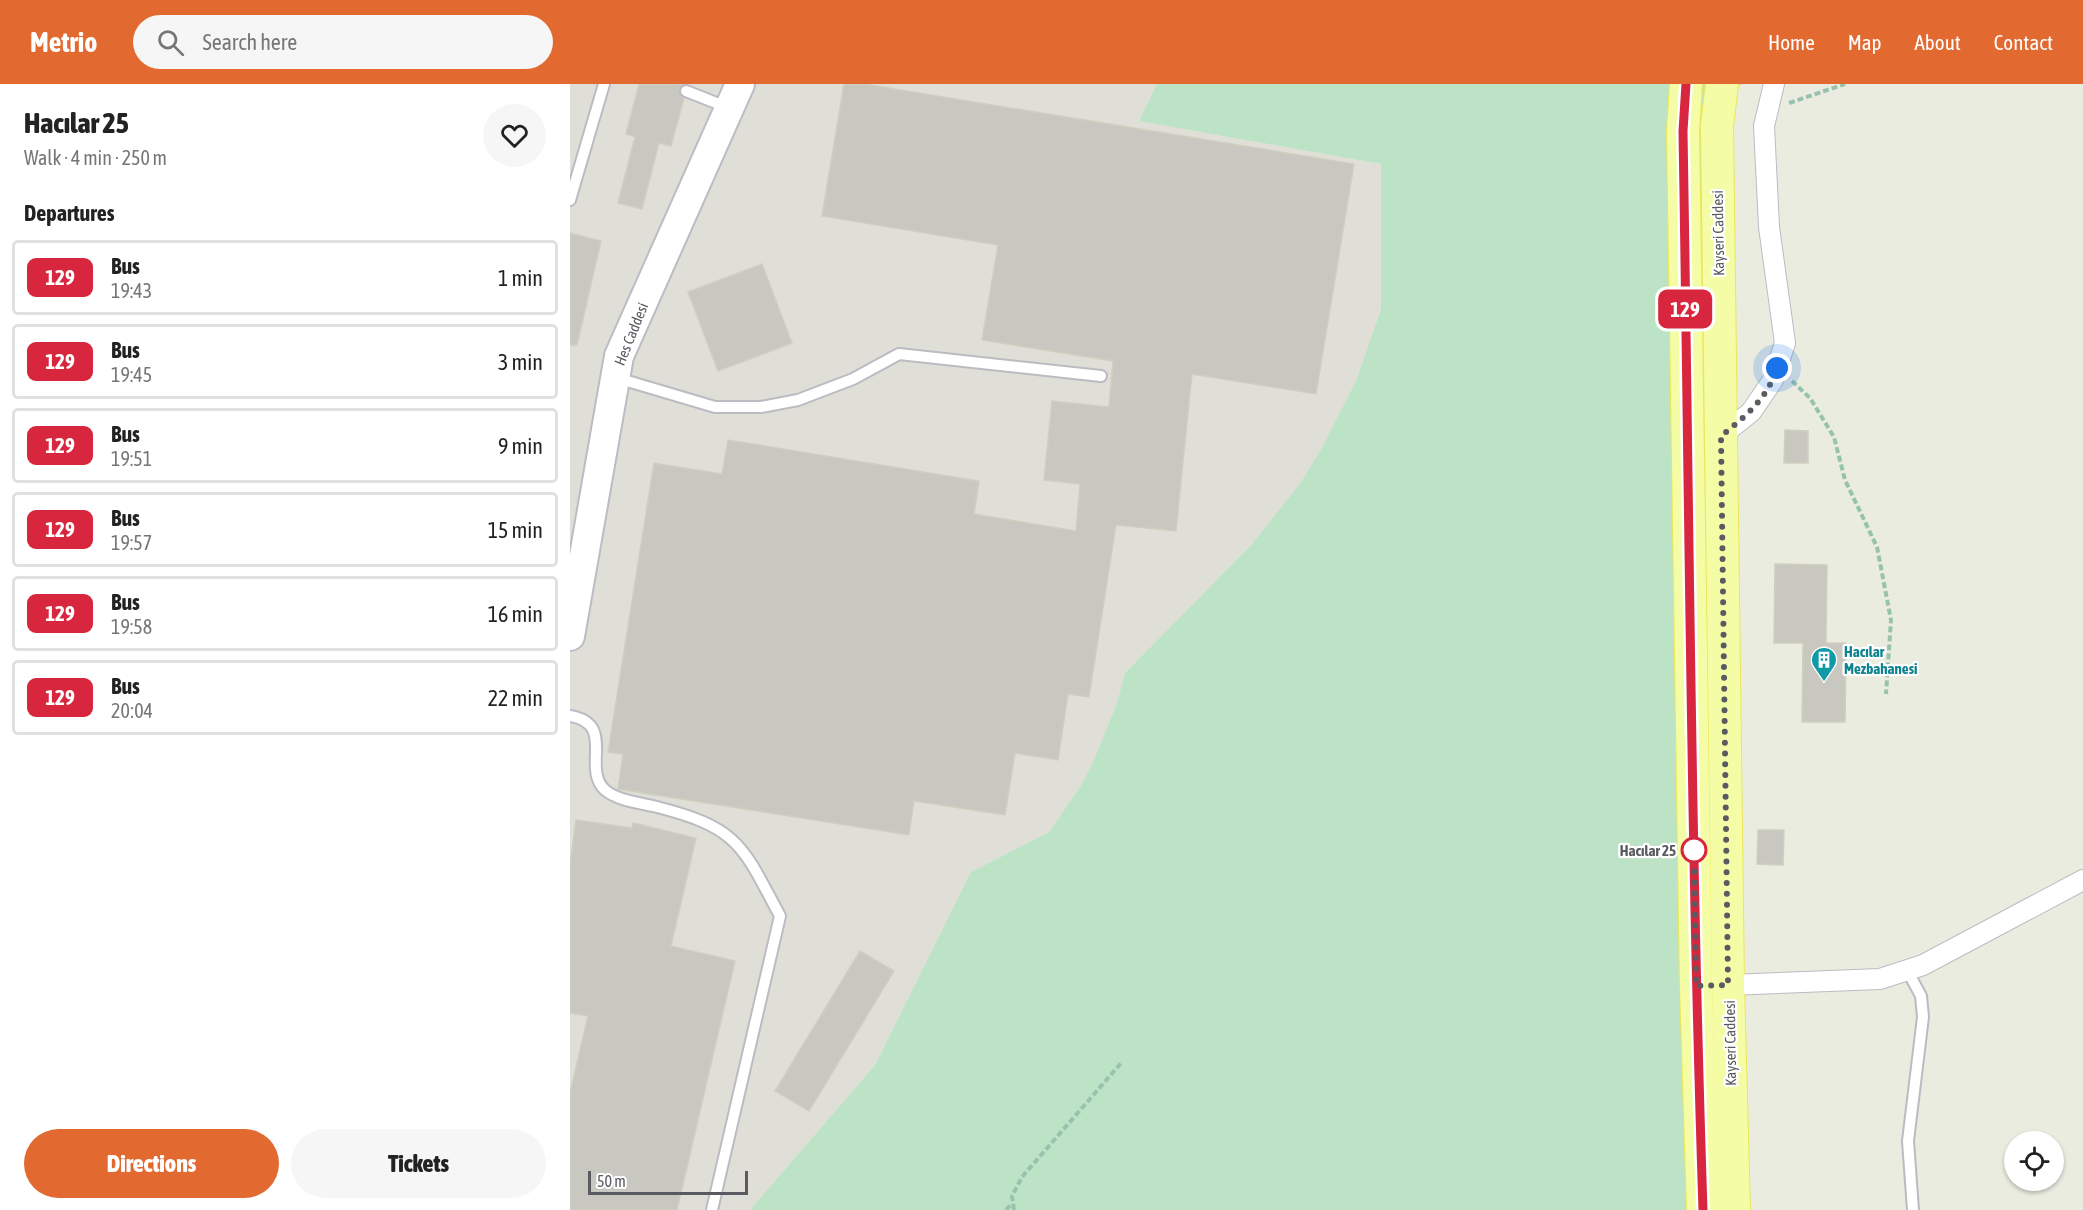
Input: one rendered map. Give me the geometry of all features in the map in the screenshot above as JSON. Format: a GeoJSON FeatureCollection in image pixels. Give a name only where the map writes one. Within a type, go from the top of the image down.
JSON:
{"type":"FeatureCollection","features":[{"type":"Feature","properties":{"kind":"main road","name":"Kayseri Caddesi"},"geometry":{"type":"LineString","coordinates":[[1686,84],[1683,131],[1696,986],[1703,1210]]}},
{"type":"Feature","properties":{"kind":"main road","name":"Kayseri Caddesi"},"geometry":{"type":"LineString","coordinates":[[1722,84],[1717,126],[1728,985],[1734,1210]]}},
{"type":"Feature","properties":{"kind":"main road"},"geometry":{"type":"LineString","coordinates":[[1696,986],[1728,985]]}},
{"type":"Feature","properties":{"kind":"street"},"geometry":{"type":"LineString","coordinates":[[1721,436],[1751,412],[1773,380],[1785,343],[1769,227],[1764,126],[1774,84]]}},
{"type":"Feature","properties":{"kind":"street","name":"Hes Caddesi"},"geometry":{"type":"LineString","coordinates":[[570,636],[619,356],[735,96]]}},
{"type":"Feature","properties":{"kind":"street"},"geometry":{"type":"LineString","coordinates":[[1728,985],[1880,979],[1923,965],[2083,880]]}},
{"type":"Feature","properties":{"kind":"lane"},"geometry":{"type":"LineString","coordinates":[[570,200],[604,84]]}},
{"type":"Feature","properties":{"kind":"lane"},"geometry":{"type":"LineString","coordinates":[[686,91],[735,96]]}},
{"type":"Feature","properties":{"kind":"lane"},"geometry":{"type":"LineString","coordinates":[[614,377],[715,407],[761,407],[798,400],[853,379],[899,354],[1101,376]]}},
{"type":"Feature","properties":{"kind":"lane"},"geometry":{"type":"LineString","coordinates":[[570,716],[585,721],[595,732],[597,774],[604,789],[619,797],[697,817],[724,831],[747,854],[780,916],[712,1210]]}},
{"type":"Feature","properties":{"kind":"lane"},"geometry":{"type":"LineString","coordinates":[[1907,970],[1921,996],[1923,1017],[1908,1141],[1913,1210]]}},
{"type":"Feature","properties":{"kind":"path"},"geometry":{"type":"LineString","coordinates":[[1768,110],[1845,84]]}},
{"type":"Feature","properties":{"kind":"path"},"geometry":{"type":"LineString","coordinates":[[1777,368],[1810,398],[1834,437],[1845,480],[1877,547],[1891,620],[1886,694]]}},
{"type":"Feature","properties":{"kind":"path"},"geometry":{"type":"LineString","coordinates":[[1006,1210],[1012,1203],[1022,1177],[1122,1062]]}},
{"type":"Feature","properties":{"kind":"path"},"geometry":{"type":"LineString","coordinates":[[1012,1203],[1014,1210]]}},
{"type":"Feature","properties":{"kind":"shaded area"},"geometry":{"type":"Polygon","coordinates":[[[570,84],[1157,84],[1139,121],[1381,164],[1381,309],[1356,381],[1321,449],[1301,482],[1252,544],[1125,673],[1116,706],[1093,762],[1080,787],[1049,832],[971,872],[875,1065],[750,1210],[570,1210],[570,84]]]}},
{"type":"Feature","properties":{"kind":"green space"},"geometry":{"type":"Polygon","coordinates":[[[1157,84],[1745,84],[1709,90],[1727,1210],[750,1210],[875,1065],[971,872],[1049,832],[1080,787],[1093,762],[1116,706],[1125,673],[1252,544],[1301,482],[1356,381],[1381,309],[1381,164],[1139,121],[1157,84]]]}},
{"type":"Feature","properties":{"kind":"building"},"geometry":{"type":"Polygon","coordinates":[[[639,84],[684,84],[679,89],[684,98],[671,146],[659,143],[642,209],[618,203],[635,137],[626,134],[639,84]]]}},
{"type":"Feature","properties":{"kind":"building"},"geometry":{"type":"Polygon","coordinates":[[[844,84],[864,84],[1354,164],[1316,394],[1192,374],[1176,531],[1116,525],[1089,697],[1068,694],[1058,760],[1015,753],[1005,815],[914,801],[909,835],[618,789],[623,754],[608,752],[654,463],[722,474],[728,440],[979,481],[974,514],[1076,531],[1080,484],[1044,480],[1052,401],[1109,407],[1113,361],[982,340],[998,245],[822,216],[844,84]]]}},
{"type":"Feature","properties":{"kind":"building"},"geometry":{"type":"Polygon","coordinates":[[[570,233],[601,241],[577,345],[570,345],[570,233]]]}},
{"type":"Feature","properties":{"kind":"building"},"geometry":{"type":"Polygon","coordinates":[[[762,264],[792,343],[718,371],[688,292],[762,264]]]}},
{"type":"Feature","properties":{"kind":"building"},"geometry":{"type":"Polygon","coordinates":[[[1785,430],[1808,431],[1808,463],[1784,463],[1785,430]]]}},
{"type":"Feature","properties":{"kind":"building"},"geometry":{"type":"Polygon","coordinates":[[[1775,564],[1827,565],[1826,643],[1846,643],[1845,722],[1802,722],[1803,643],[1774,643],[1775,564]]]}},
{"type":"Feature","properties":{"kind":"building"},"geometry":{"type":"Polygon","coordinates":[[[576,820],[632,828],[633,823],[696,838],[671,946],[735,961],[677,1210],[570,1210],[570,1093],[588,1016],[570,1013],[570,865],[576,820]]]}},
{"type":"Feature","properties":{"kind":"building"},"geometry":{"type":"Polygon","coordinates":[[[1758,830],[1784,830],[1783,865],[1757,864],[1758,830]]]}},
{"type":"Feature","properties":{"kind":"building"},"geometry":{"type":"Polygon","coordinates":[[[860,951],[894,971],[809,1111],[775,1091],[860,951]]]}},
{"type":"Feature","properties":{"kind":"bus line","name":"129"},"geometry":{"type":"LineString","coordinates":[[1686,84],[1683,131],[1687,419],[1696,986],[1703,1210]]}},
{"type":"Feature","properties":{"kind":"place","name":"Hacılar Mezbahanesi"},"geometry":{"type":"Point","coordinates":[1824,683]}},
{"type":"Feature","properties":{"kind":"place","name":"Hacılar 25"},"geometry":{"type":"Point","coordinates":[1694,850]}},
{"type":"Feature","properties":{"kind":"route"},"geometry":{"type":"LineString","coordinates":[[1694,850],[1696,986],[1728,985],[1721,436],[1751,412],[1773,380],[1777,368]]}}]}
